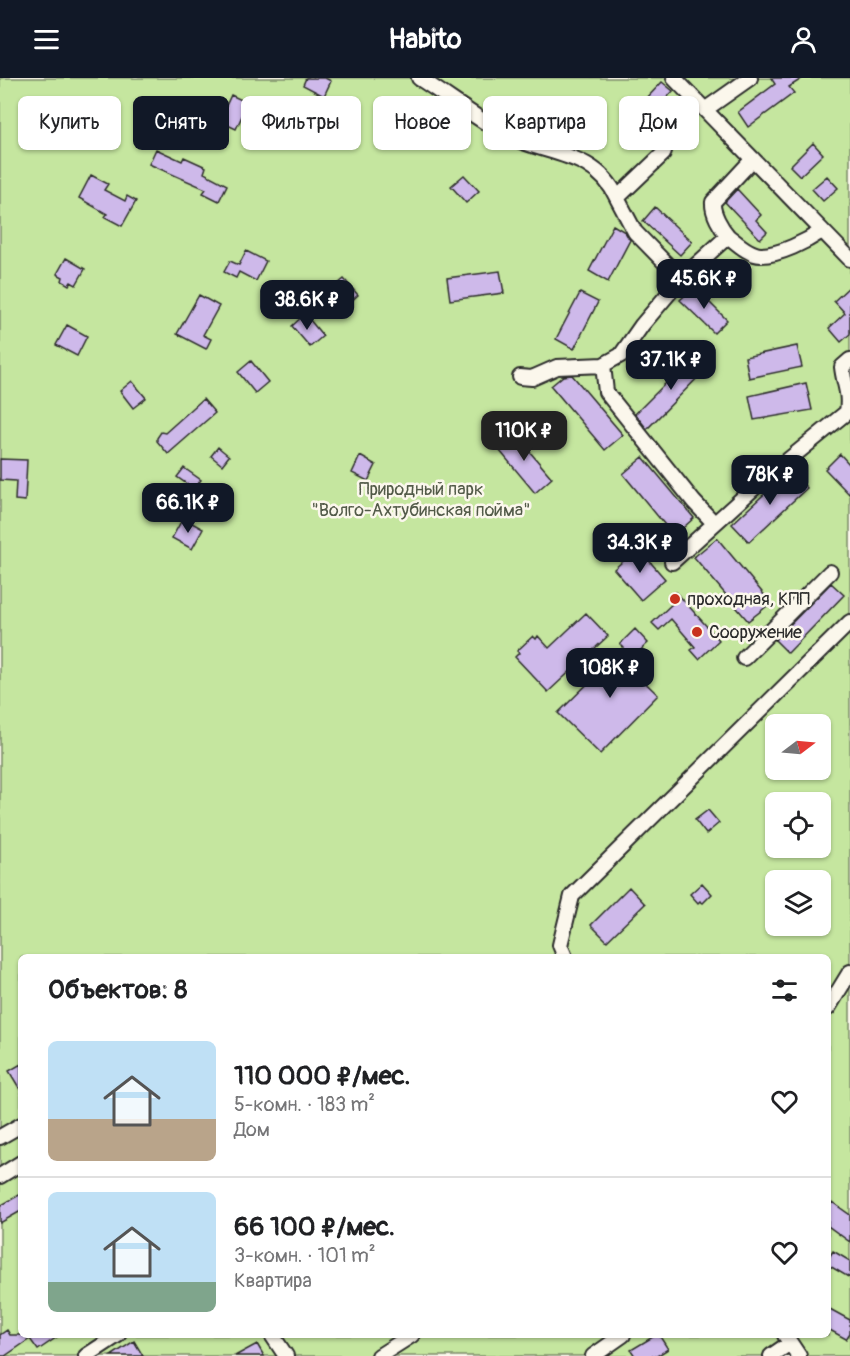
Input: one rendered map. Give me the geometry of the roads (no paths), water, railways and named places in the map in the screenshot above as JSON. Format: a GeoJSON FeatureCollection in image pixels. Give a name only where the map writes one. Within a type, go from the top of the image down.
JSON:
{"type":"FeatureCollection","features":[{"type":"Feature","properties":{"kind":"street"},"geometry":{"type":"LineString","coordinates":[[419,78],[504,134],[535,147],[575,157],[596,172],[617,198],[635,232],[681,279]]}},
{"type":"Feature","properties":{"kind":"street"},"geometry":{"type":"LineString","coordinates":[[674,78],[691,96]]}},
{"type":"Feature","properties":{"kind":"street"},"geometry":{"type":"LineString","coordinates":[[706,109],[750,78]]}},
{"type":"Feature","properties":{"kind":"street"},"geometry":{"type":"LineString","coordinates":[[699,103],[822,231],[849,255]]}},
{"type":"Feature","properties":{"kind":"street"},"geometry":{"type":"LineString","coordinates":[[617,198],[663,154],[664,150]]}},
{"type":"Feature","properties":{"kind":"street"},"geometry":{"type":"LineString","coordinates":[[753,159],[713,202],[712,208],[722,230],[747,250],[759,255],[809,240],[822,231]]}},
{"type":"Feature","properties":{"kind":"street"},"geometry":{"type":"LineString","coordinates":[[520,377],[532,378],[557,368],[603,364],[621,355],[642,325],[681,279],[728,236]]}},
{"type":"Feature","properties":{"kind":"street"},"geometry":{"type":"LineString","coordinates":[[672,562],[714,523],[848,414],[850,403],[842,367],[850,360]]}},
{"type":"Feature","properties":{"kind":"street"},"geometry":{"type":"LineString","coordinates":[[603,364],[606,392],[694,502],[714,523]]}},
{"type":"Feature","properties":{"kind":"street"},"geometry":{"type":"LineString","coordinates":[[744,658],[830,572]]}},
{"type":"Feature","properties":{"kind":"street"},"geometry":{"type":"LineString","coordinates":[[563,954],[560,945],[572,896],[850,622]]}},
{"type":"Feature","properties":{"kind":"street"},"geometry":{"type":"LineString","coordinates":[[831,1004],[848,981]]}},
{"type":"Feature","properties":{"kind":"street"},"geometry":{"type":"LineString","coordinates":[[0,1137],[18,1127]]}},
{"type":"Feature","properties":{"kind":"street"},"geometry":{"type":"LineString","coordinates":[[0,1176],[18,1165]]}},
{"type":"Feature","properties":{"kind":"street"},"geometry":{"type":"LineString","coordinates":[[86,1356],[113,1338]]}},
{"type":"Feature","properties":{"kind":"street"},"geometry":{"type":"LineString","coordinates":[[274,1338],[286,1356]]}},
{"type":"Feature","properties":{"kind":"street"},"geometry":{"type":"LineString","coordinates":[[379,1356],[407,1338]]}},
{"type":"Feature","properties":{"kind":"street"},"geometry":{"type":"LineString","coordinates":[[593,1356],[618,1338]]}},
{"type":"Feature","properties":{"kind":"street"},"geometry":{"type":"LineString","coordinates":[[771,1356],[788,1339],[799,1356]]}},
{"type":"Feature","properties":{"kind":"place","name":"проходная, КПП"},"geometry":{"type":"Point","coordinates":[675,599]}},
{"type":"Feature","properties":{"kind":"place","name":"Сооружение"},"geometry":{"type":"Point","coordinates":[697,632]}},
{"type":"Feature","properties":{"kind":"park label","name":"Природный парк \"Волго-Ахтубинская пойма\""},"geometry":{"type":"Point","coordinates":[421,499]}}]}
